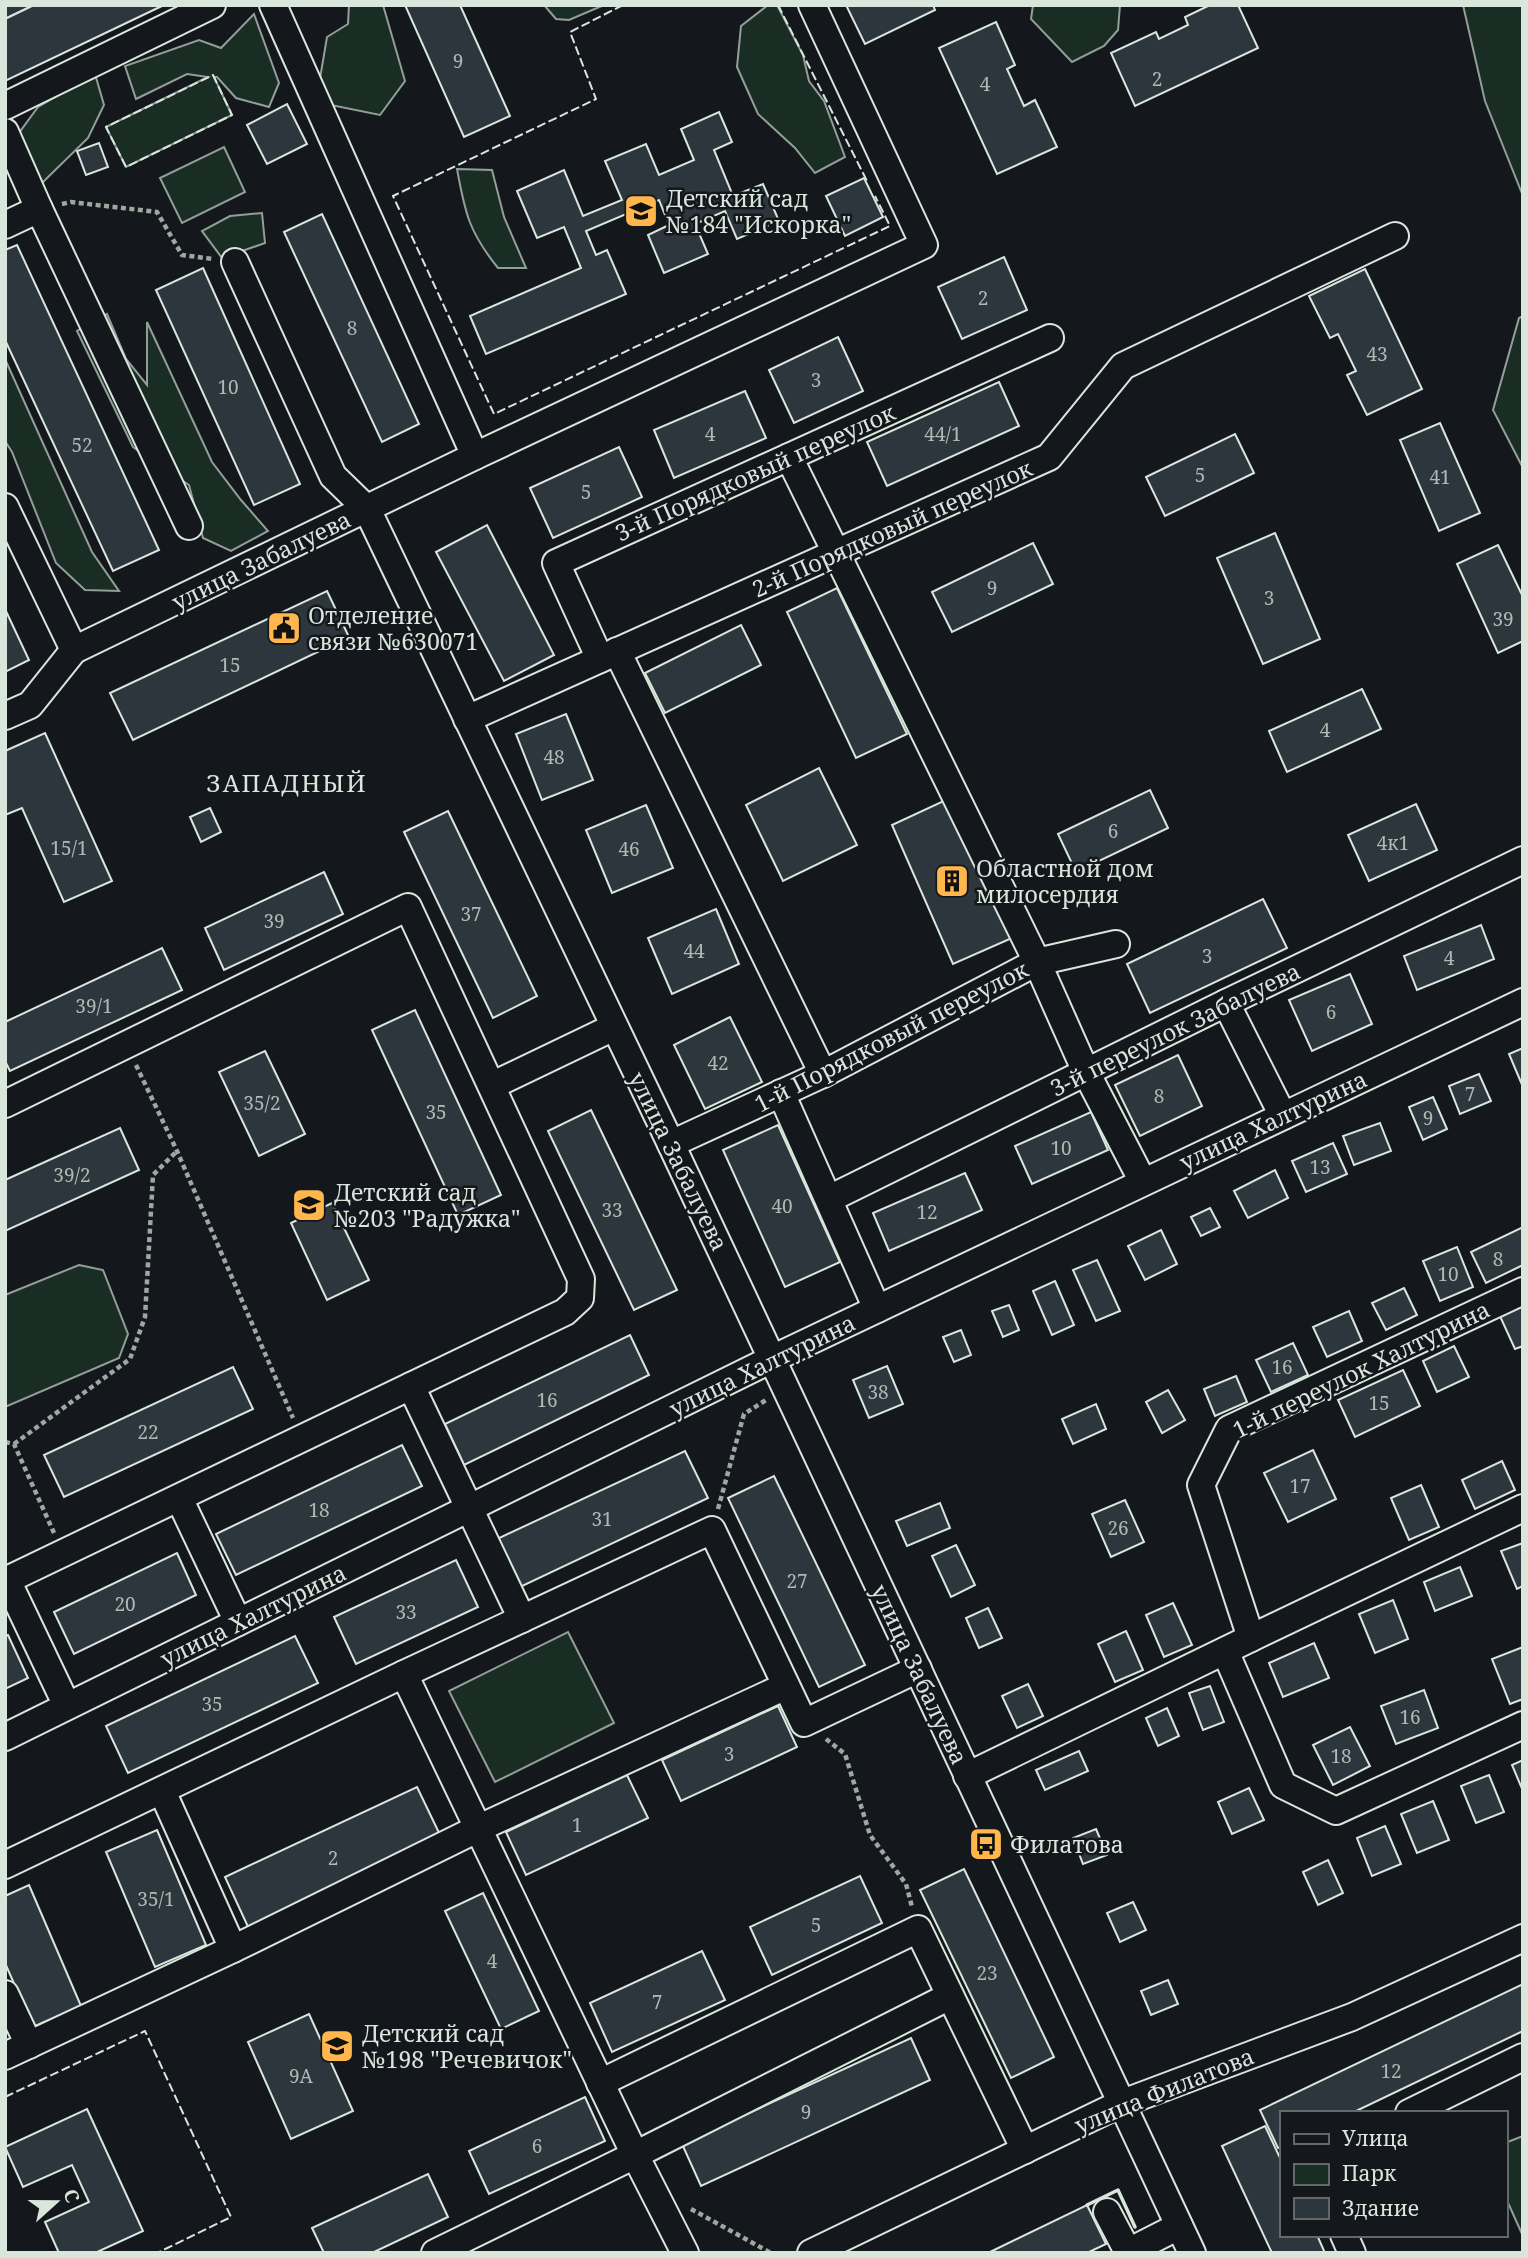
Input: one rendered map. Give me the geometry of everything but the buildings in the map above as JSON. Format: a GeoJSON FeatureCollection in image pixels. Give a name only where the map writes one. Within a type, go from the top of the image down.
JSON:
{"type":"FeatureCollection","features":[{"type":"Feature","properties":{"kind":"street"},"geometry":{"type":"LineString","coordinates":[[5,106],[212,5]]}},
{"type":"Feature","properties":{"kind":"street"},"geometry":{"type":"LineString","coordinates":[[273,5],[475,456]]}},
{"type":"Feature","properties":{"kind":"street"},"geometry":{"type":"LineString","coordinates":[[234,262],[333,476],[367,509],[924,245],[812,5]]}},
{"type":"Feature","properties":{"kind":"street"},"geometry":{"type":"LineString","coordinates":[[5,132],[189,526]]}},
{"type":"Feature","properties":{"kind":"street"},"geometry":{"type":"LineString","coordinates":[[5,225],[39,209]]}},
{"type":"Feature","properties":{"kind":"street","name":"2-й Порядковый переулок"},"geometry":{"type":"LineString","coordinates":[[467,719],[1049,457],[1124,366],[1395,236]]}},
{"type":"Feature","properties":{"kind":"street","name":"3-й Порядковый переулок"},"geometry":{"type":"LineString","coordinates":[[609,655],[556,563],[1050,338]]}},
{"type":"Feature","properties":{"kind":"street"},"geometry":{"type":"LineString","coordinates":[[789,457],[1037,962],[1086,1072],[1143,1182]]}},
{"type":"Feature","properties":{"kind":"street"},"geometry":{"type":"LineString","coordinates":[[5,507],[74,650],[30,705],[5,716]]}},
{"type":"Feature","properties":{"kind":"street","name":"улица Забалуева"},"geometry":{"type":"LineString","coordinates":[[74,650],[367,509],[671,1144],[1192,2253]]}},
{"type":"Feature","properties":{"kind":"street"},"geometry":{"type":"LineString","coordinates":[[609,655],[823,1074]]}},
{"type":"Feature","properties":{"kind":"street","name":"3-й переулок Забалуева"},"geometry":{"type":"LineString","coordinates":[[829,1199],[1523,860]]}},
{"type":"Feature","properties":{"kind":"street"},"geometry":{"type":"LineString","coordinates":[[5,1104],[408,907],[581,1279],[580,1298],[565,1312],[6,1581],[66,1706]]}},
{"type":"Feature","properties":{"kind":"street","name":"1-й Порядковый переулок"},"geometry":{"type":"LineString","coordinates":[[671,1144],[823,1074],[1037,962],[1116,944]]}},
{"type":"Feature","properties":{"kind":"street","name":"улица Халтурина"},"geometry":{"type":"LineString","coordinates":[[5,1737],[772,1359],[1523,1002]]}},
{"type":"Feature","properties":{"kind":"street"},"geometry":{"type":"LineString","coordinates":[[1226,1003],[1283,1116]]}},
{"type":"Feature","properties":{"kind":"street"},"geometry":{"type":"LineString","coordinates":[[493,1085],[614,1027]]}},
{"type":"Feature","properties":{"kind":"street"},"geometry":{"type":"LineString","coordinates":[[781,1093],[877,1309]]}},
{"type":"Feature","properties":{"kind":"street","name":"1-й переулок Халтурина"},"geometry":{"type":"LineString","coordinates":[[1251,1638],[1201,1485],[1228,1429],[1523,1291]]}},
{"type":"Feature","properties":{"kind":"street"},"geometry":{"type":"LineString","coordinates":[[411,1386],[522,1619]]}},
{"type":"Feature","properties":{"kind":"street"},"geometry":{"type":"LineString","coordinates":[[179,1498],[238,1622]]}},
{"type":"Feature","properties":{"kind":"street"},"geometry":{"type":"LineString","coordinates":[[967,1776],[1523,1508]]}},
{"type":"Feature","properties":{"kind":"street"},"geometry":{"type":"LineString","coordinates":[[5,1865],[712,1530],[804,1723],[918,1669]]}},
{"type":"Feature","properties":{"kind":"street"},"geometry":{"type":"LineString","coordinates":[[1225,1651],[1283,1785],[1336,1811],[1523,1725]]}},
{"type":"Feature","properties":{"kind":"street"},"geometry":{"type":"LineString","coordinates":[[404,1674],[600,2083],[685,2253]]}},
{"type":"Feature","properties":{"kind":"street"},"geometry":{"type":"LineString","coordinates":[[5,1994],[17,2050],[233,1949],[477,1829],[786,1686]]}},
{"type":"Feature","properties":{"kind":"street"},"geometry":{"type":"LineString","coordinates":[[162,1791],[233,1949]]}},
{"type":"Feature","properties":{"kind":"street"},"geometry":{"type":"LineString","coordinates":[[600,2083],[918,1928],[1025,2150]]}},
{"type":"Feature","properties":{"kind":"street","name":"улица Филатова"},"geometry":{"type":"LineString","coordinates":[[810,2253],[1121,2104],[1352,2017],[1523,1938]]}},
{"type":"Feature","properties":{"kind":"street"},"geometry":{"type":"LineString","coordinates":[[435,2253],[950,1996]]}},
{"type":"Feature","properties":{"kind":"street"},"geometry":{"type":"LineString","coordinates":[[1413,2111],[1523,2057]]}},
{"type":"Feature","properties":{"kind":"street"},"geometry":{"type":"LineString","coordinates":[[1107,2212],[1127,2252],[1179,2226]]}},
{"type":"Feature","properties":{"kind":"street"},"geometry":{"type":"LineString","coordinates":[[1345,2237],[1352,2253]]}},
{"type":"Feature","properties":{"kind":"path"},"geometry":{"type":"LineString","coordinates":[[39,209],[71,202],[157,212],[182,255],[234,262]]}},
{"type":"Feature","properties":{"kind":"path"},"geometry":{"type":"LineString","coordinates":[[126,1045],[177,1151],[302,1438]]}},
{"type":"Feature","properties":{"kind":"path"},"geometry":{"type":"LineString","coordinates":[[5,1442],[14,1444],[130,1359],[145,1317],[153,1175],[177,1151]]}},
{"type":"Feature","properties":{"kind":"path"},"geometry":{"type":"LineString","coordinates":[[712,1530],[744,1414],[786,1388]]}},
{"type":"Feature","properties":{"kind":"path"},"geometry":{"type":"LineString","coordinates":[[14,1444],[63,1553]]}},
{"type":"Feature","properties":{"kind":"path"},"geometry":{"type":"LineString","coordinates":[[804,1723],[845,1754],[870,1835],[905,1884],[918,1928]]}},
{"type":"Feature","properties":{"kind":"path"},"geometry":{"type":"LineString","coordinates":[[682,2201],[692,2210],[771,2253]]}},
{"type":"Feature","properties":{"kind":"green space"},"geometry":{"type":"Polygon","coordinates":[[[349,5],[383,5],[405,81],[380,115],[316,102],[327,37],[348,24],[349,5]]]}},
{"type":"Feature","properties":{"kind":"green space"},"geometry":{"type":"Polygon","coordinates":[[[544,5],[604,5],[569,20],[556,19],[544,5]]]}},
{"type":"Feature","properties":{"kind":"green space"},"geometry":{"type":"Polygon","coordinates":[[[768,5],[777,5],[803,55],[809,81],[824,101],[845,157],[815,173],[795,148],[758,114],[737,67],[741,26],[768,5]]]}},
{"type":"Feature","properties":{"kind":"green space"},"geometry":{"type":"Polygon","coordinates":[[[1033,5],[1120,5],[1118,30],[1104,46],[1072,62],[1031,19],[1033,5]]]}},
{"type":"Feature","properties":{"kind":"green space"},"geometry":{"type":"Polygon","coordinates":[[[1463,5],[1523,5],[1523,196],[1485,101],[1463,5]]]}},
{"type":"Feature","properties":{"kind":"green space"},"geometry":{"type":"Polygon","coordinates":[[[254,14],[279,83],[269,107],[236,98],[214,77],[232,115],[126,167],[106,127],[208,77],[187,74],[136,99],[125,66],[199,40],[221,48],[254,14]]]}},
{"type":"Feature","properties":{"kind":"green space"},"geometry":{"type":"Polygon","coordinates":[[[95,74],[104,105],[88,138],[40,185],[19,133],[38,107],[95,74]]]}},
{"type":"Feature","properties":{"kind":"green space"},"geometry":{"type":"Polygon","coordinates":[[[224,147],[245,192],[182,223],[160,178],[224,147]]]}},
{"type":"Feature","properties":{"kind":"green space"},"geometry":{"type":"Polygon","coordinates":[[[457,169],[492,170],[504,217],[526,268],[498,268],[480,244],[470,222],[457,169]]]}},
{"type":"Feature","properties":{"kind":"green space"},"geometry":{"type":"Polygon","coordinates":[[[262,213],[265,243],[222,258],[202,231],[230,216],[262,213]]]}},
{"type":"Feature","properties":{"kind":"green space"},"geometry":{"type":"Polygon","coordinates":[[[107,314],[126,359],[147,385],[147,322],[212,462],[268,531],[231,551],[203,538],[189,485],[133,447],[77,331],[107,314]]]}},
{"type":"Feature","properties":{"kind":"green space"},"geometry":{"type":"Polygon","coordinates":[[[1523,316],[1523,468],[1493,410],[1519,318],[1523,316]]]}},
{"type":"Feature","properties":{"kind":"green space"},"geometry":{"type":"Polygon","coordinates":[[[5,359],[92,552],[119,591],[85,590],[56,563],[12,452],[5,441],[5,359]]]}},
{"type":"Feature","properties":{"kind":"green space"},"geometry":{"type":"Polygon","coordinates":[[[79,1265],[103,1270],[128,1334],[119,1358],[5,1407],[5,1295],[79,1265]]]}},
{"type":"Feature","properties":{"kind":"green space"},"geometry":{"type":"Polygon","coordinates":[[[568,1632],[614,1723],[495,1782],[449,1691],[568,1632]]]}},
{"type":"Feature","properties":{"kind":"green space"},"geometry":{"type":"Polygon","coordinates":[[[1523,2136],[1523,2234],[1507,2200],[1507,2142],[1523,2136]]]}},
{"type":"Feature","properties":{"kind":"fence"},"geometry":{"type":"LineString","coordinates":[[623,5],[570,32],[596,99],[393,196],[494,414],[890,226],[875,196]]}},
{"type":"Feature","properties":{"kind":"fence"},"geometry":{"type":"LineString","coordinates":[[778,5],[867,181]]}},
{"type":"Feature","properties":{"kind":"fence"},"geometry":{"type":"LineString","coordinates":[[213,75],[232,115],[126,167],[106,127],[213,75]]}},
{"type":"Feature","properties":{"kind":"fence"},"geometry":{"type":"LineString","coordinates":[[5,2097],[145,2031],[231,2217],[157,2253]]}},
{"type":"Feature","properties":{"kind":"wall"},"geometry":{"type":"LineString","coordinates":[[1087,2205],[1118,2190],[1135,2227]]}},
{"type":"Feature","properties":{"kind":"place","name":"Детский сад №184 \"Искорка\""},"geometry":{"type":"Point","coordinates":[641,211]}},
{"type":"Feature","properties":{"kind":"place","name":"Отделение связи №630071"},"geometry":{"type":"Point","coordinates":[284,628]}},
{"type":"Feature","properties":{"kind":"place","name":"Областной дом милосердия"},"geometry":{"type":"Point","coordinates":[952,881]}},
{"type":"Feature","properties":{"kind":"place","name":"Детский сад №203 \"Радужка\""},"geometry":{"type":"Point","coordinates":[309,1205]}},
{"type":"Feature","properties":{"kind":"place","name":"Филатова"},"geometry":{"type":"Point","coordinates":[986,1844]}},
{"type":"Feature","properties":{"kind":"place","name":"Детский сад №198 \"Речевичок\""},"geometry":{"type":"Point","coordinates":[337,2046]}},
{"type":"Feature","properties":{"kind":"district","name":"ЗАПАДНЫЙ"},"geometry":{"type":"Point","coordinates":[287,782]}}]}
